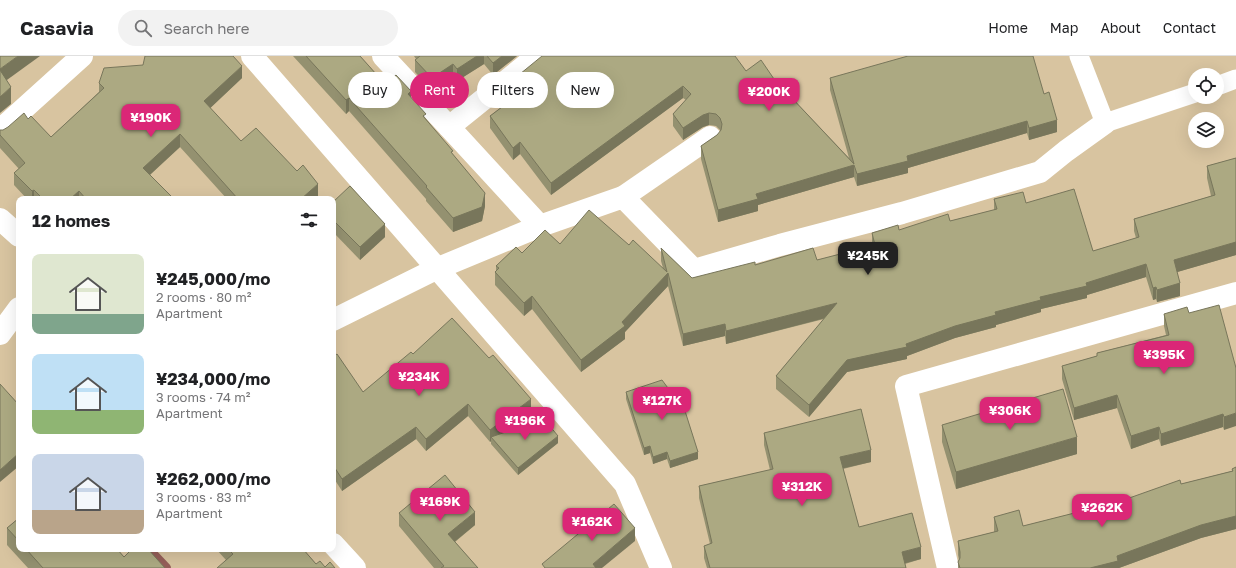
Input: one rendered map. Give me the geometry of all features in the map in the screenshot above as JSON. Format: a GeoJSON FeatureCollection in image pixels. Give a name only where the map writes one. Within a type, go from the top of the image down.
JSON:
{"type":"FeatureCollection","features":[{"type":"Feature","properties":{"kind":"street"},"geometry":{"type":"LineString","coordinates":[[0,130],[82,56]]}},
{"type":"Feature","properties":{"kind":"street"},"geometry":{"type":"LineString","coordinates":[[252,56],[436,269],[625,484],[661,568]]}},
{"type":"Feature","properties":{"kind":"street"},"geometry":{"type":"LineString","coordinates":[[383,56],[540,226]]}},
{"type":"Feature","properties":{"kind":"street"},"geometry":{"type":"LineString","coordinates":[[449,127],[537,56]]}},
{"type":"Feature","properties":{"kind":"street"},"geometry":{"type":"LineString","coordinates":[[623,197],[694,270],[780,245],[902,213],[1040,172],[1105,123]]}},
{"type":"Feature","properties":{"kind":"street"},"geometry":{"type":"LineString","coordinates":[[336,319],[436,269],[540,226],[623,197],[710,137]]}},
{"type":"Feature","properties":{"kind":"street"},"geometry":{"type":"LineString","coordinates":[[0,219],[16,233]]}},
{"type":"Feature","properties":{"kind":"street"},"geometry":{"type":"LineString","coordinates":[[948,568],[906,386],[1236,294]]}},
{"type":"Feature","properties":{"kind":"street"},"geometry":{"type":"LineString","coordinates":[[0,334],[16,312]]}},
{"type":"Feature","properties":{"kind":"street"},"geometry":{"type":"LineString","coordinates":[[336,547],[355,568]]}},
{"type":"Feature","properties":{"kind":"lane"},"geometry":{"type":"LineString","coordinates":[[1079,56],[1105,123],[1188,95]]}},
{"type":"Feature","properties":{"kind":"lane"},"geometry":{"type":"LineString","coordinates":[[1224,83],[1236,79]]}},
{"type":"Feature","properties":{"kind":"building"},"geometry":{"type":"Polygon","coordinates":[[[0,56],[18,56],[0,69],[0,56]]]}},
{"type":"Feature","properties":{"kind":"building"},"geometry":{"type":"Polygon","coordinates":[[[145,56],[233,56],[242,66],[204,101],[241,141],[256,128],[297,171],[303,165],[318,184],[304,196],[235,196],[180,134],[143,168],[171,196],[83,196],[79,191],[73,196],[40,196],[34,190],[32,191],[14,173],[25,163],[0,135],[0,130],[8,127],[24,113],[28,119],[31,116],[51,137],[104,88],[99,83],[104,68],[143,65],[145,56]]]}},
{"type":"Feature","properties":{"kind":"building"},"geometry":{"type":"Polygon","coordinates":[[[306,56],[360,56],[374,72],[348,72],[348,99],[346,100],[306,56]]]}},
{"type":"Feature","properties":{"kind":"building"},"geometry":{"type":"Polygon","coordinates":[[[420,56],[477,56],[457,69],[453,64],[441,72],[426,72],[415,60],[420,56]]]}},
{"type":"Feature","properties":{"kind":"building"},"geometry":{"type":"Polygon","coordinates":[[[487,56],[502,56],[493,63],[487,56]]]}},
{"type":"Feature","properties":{"kind":"building"},"geometry":{"type":"Polygon","coordinates":[[[542,56],[735,56],[746,71],[761,60],[774,79],[854,164],[830,78],[908,56],[1033,56],[1044,94],[1049,92],[1057,120],[1029,128],[1027,121],[907,156],[908,161],[857,174],[854,165],[756,194],[758,199],[718,210],[701,146],[717,135],[721,130],[722,124],[720,118],[716,114],[709,113],[703,115],[683,128],[673,114],[691,94],[683,86],[551,183],[520,142],[513,148],[490,116],[501,108],[548,108],[548,72],[522,72],[542,56]]]}},
{"type":"Feature","properties":{"kind":"building"},"geometry":{"type":"Polygon","coordinates":[[[0,70],[11,87],[0,97],[0,70]]]}},
{"type":"Feature","properties":{"kind":"building"},"geometry":{"type":"Polygon","coordinates":[[[402,81],[410,90],[408,94],[410,96],[410,108],[421,108],[426,114],[423,116],[453,151],[451,152],[485,193],[482,207],[453,218],[426,187],[427,186],[358,108],[402,108],[402,81]]]}},
{"type":"Feature","properties":{"kind":"building"},"geometry":{"type":"Polygon","coordinates":[[[1236,158],[1236,242],[1174,260],[1180,283],[1157,290],[1156,287],[1153,288],[1146,264],[1086,283],[1087,286],[1040,297],[1041,300],[995,312],[996,315],[955,326],[906,344],[907,347],[847,360],[809,405],[776,376],[837,303],[726,331],[725,324],[683,334],[668,273],[622,322],[625,326],[581,360],[532,296],[524,303],[495,272],[499,268],[496,266],[516,247],[522,253],[545,230],[560,244],[589,210],[629,245],[633,240],[667,272],[661,248],[692,278],[755,262],[755,265],[813,248],[817,260],[875,245],[872,233],[898,225],[899,230],[948,214],[950,221],[997,209],[994,199],[1023,192],[1026,203],[1074,189],[1093,251],[1139,237],[1134,219],[1215,195],[1207,166],[1236,158]]]}},
{"type":"Feature","properties":{"kind":"building"},"geometry":{"type":"Polygon","coordinates":[[[350,186],[385,224],[360,247],[336,223],[336,199],[350,186]]]}},
{"type":"Feature","properties":{"kind":"building"},"geometry":{"type":"Polygon","coordinates":[[[1219,305],[1236,368],[1236,413],[1224,417],[1223,414],[1161,434],[1159,427],[1131,436],[1117,395],[1074,408],[1062,366],[1097,356],[1097,353],[1169,335],[1164,314],[1187,307],[1189,313],[1219,305]]]}},
{"type":"Feature","properties":{"kind":"building"},"geometry":{"type":"Polygon","coordinates":[[[452,318],[489,358],[493,355],[531,399],[490,430],[468,404],[426,439],[416,427],[342,479],[336,470],[336,355],[337,354],[363,392],[411,352],[413,354],[452,318]]]}},
{"type":"Feature","properties":{"kind":"building"},"geometry":{"type":"Polygon","coordinates":[[[662,380],[685,411],[698,452],[670,461],[667,452],[653,457],[650,446],[644,448],[626,392],[662,380]]]}},
{"type":"Feature","properties":{"kind":"building"},"geometry":{"type":"Polygon","coordinates":[[[0,384],[16,402],[16,456],[0,470],[0,384]]]}},
{"type":"Feature","properties":{"kind":"building"},"geometry":{"type":"Polygon","coordinates":[[[1063,389],[1077,437],[956,472],[942,425],[1063,389]]]}},
{"type":"Feature","properties":{"kind":"building"},"geometry":{"type":"Polygon","coordinates":[[[861,409],[871,450],[840,457],[859,527],[912,513],[921,547],[902,552],[906,568],[710,568],[704,546],[712,543],[699,486],[773,469],[764,433],[861,409]]]}},
{"type":"Feature","properties":{"kind":"building"},"geometry":{"type":"Polygon","coordinates":[[[544,419],[558,436],[518,468],[491,437],[544,419]]]}},
{"type":"Feature","properties":{"kind":"building"},"geometry":{"type":"Polygon","coordinates":[[[1236,467],[1236,516],[1201,525],[1117,556],[1118,561],[1090,568],[960,568],[958,562],[960,552],[958,541],[998,531],[994,517],[1019,510],[1023,526],[1118,502],[1180,480],[1181,484],[1233,471],[1232,469],[1236,467]]]}},
{"type":"Feature","properties":{"kind":"building"},"geometry":{"type":"Polygon","coordinates":[[[445,475],[475,512],[448,534],[478,568],[441,568],[444,566],[399,513],[445,475]]]}},
{"type":"Feature","properties":{"kind":"building"},"geometry":{"type":"Polygon","coordinates":[[[614,504],[635,528],[593,564],[596,568],[545,568],[542,564],[614,504]]]}},
{"type":"Feature","properties":{"kind":"building"},"geometry":{"type":"Polygon","coordinates":[[[16,520],[16,538],[7,528],[16,520]]]}},
{"type":"Feature","properties":{"kind":"building"},"geometry":{"type":"Polygon","coordinates":[[[29,552],[120,552],[124,557],[129,552],[151,552],[165,568],[43,568],[29,552]]]}},
{"type":"Feature","properties":{"kind":"building"},"geometry":{"type":"Polygon","coordinates":[[[231,552],[306,552],[316,564],[320,561],[325,567],[330,562],[335,568],[217,568],[233,554],[231,552]]]}},
{"type":"Feature","properties":{"kind":"waterway"},"geometry":{"type":"LineString","coordinates":[[151,552],[166,568]]}}]}
